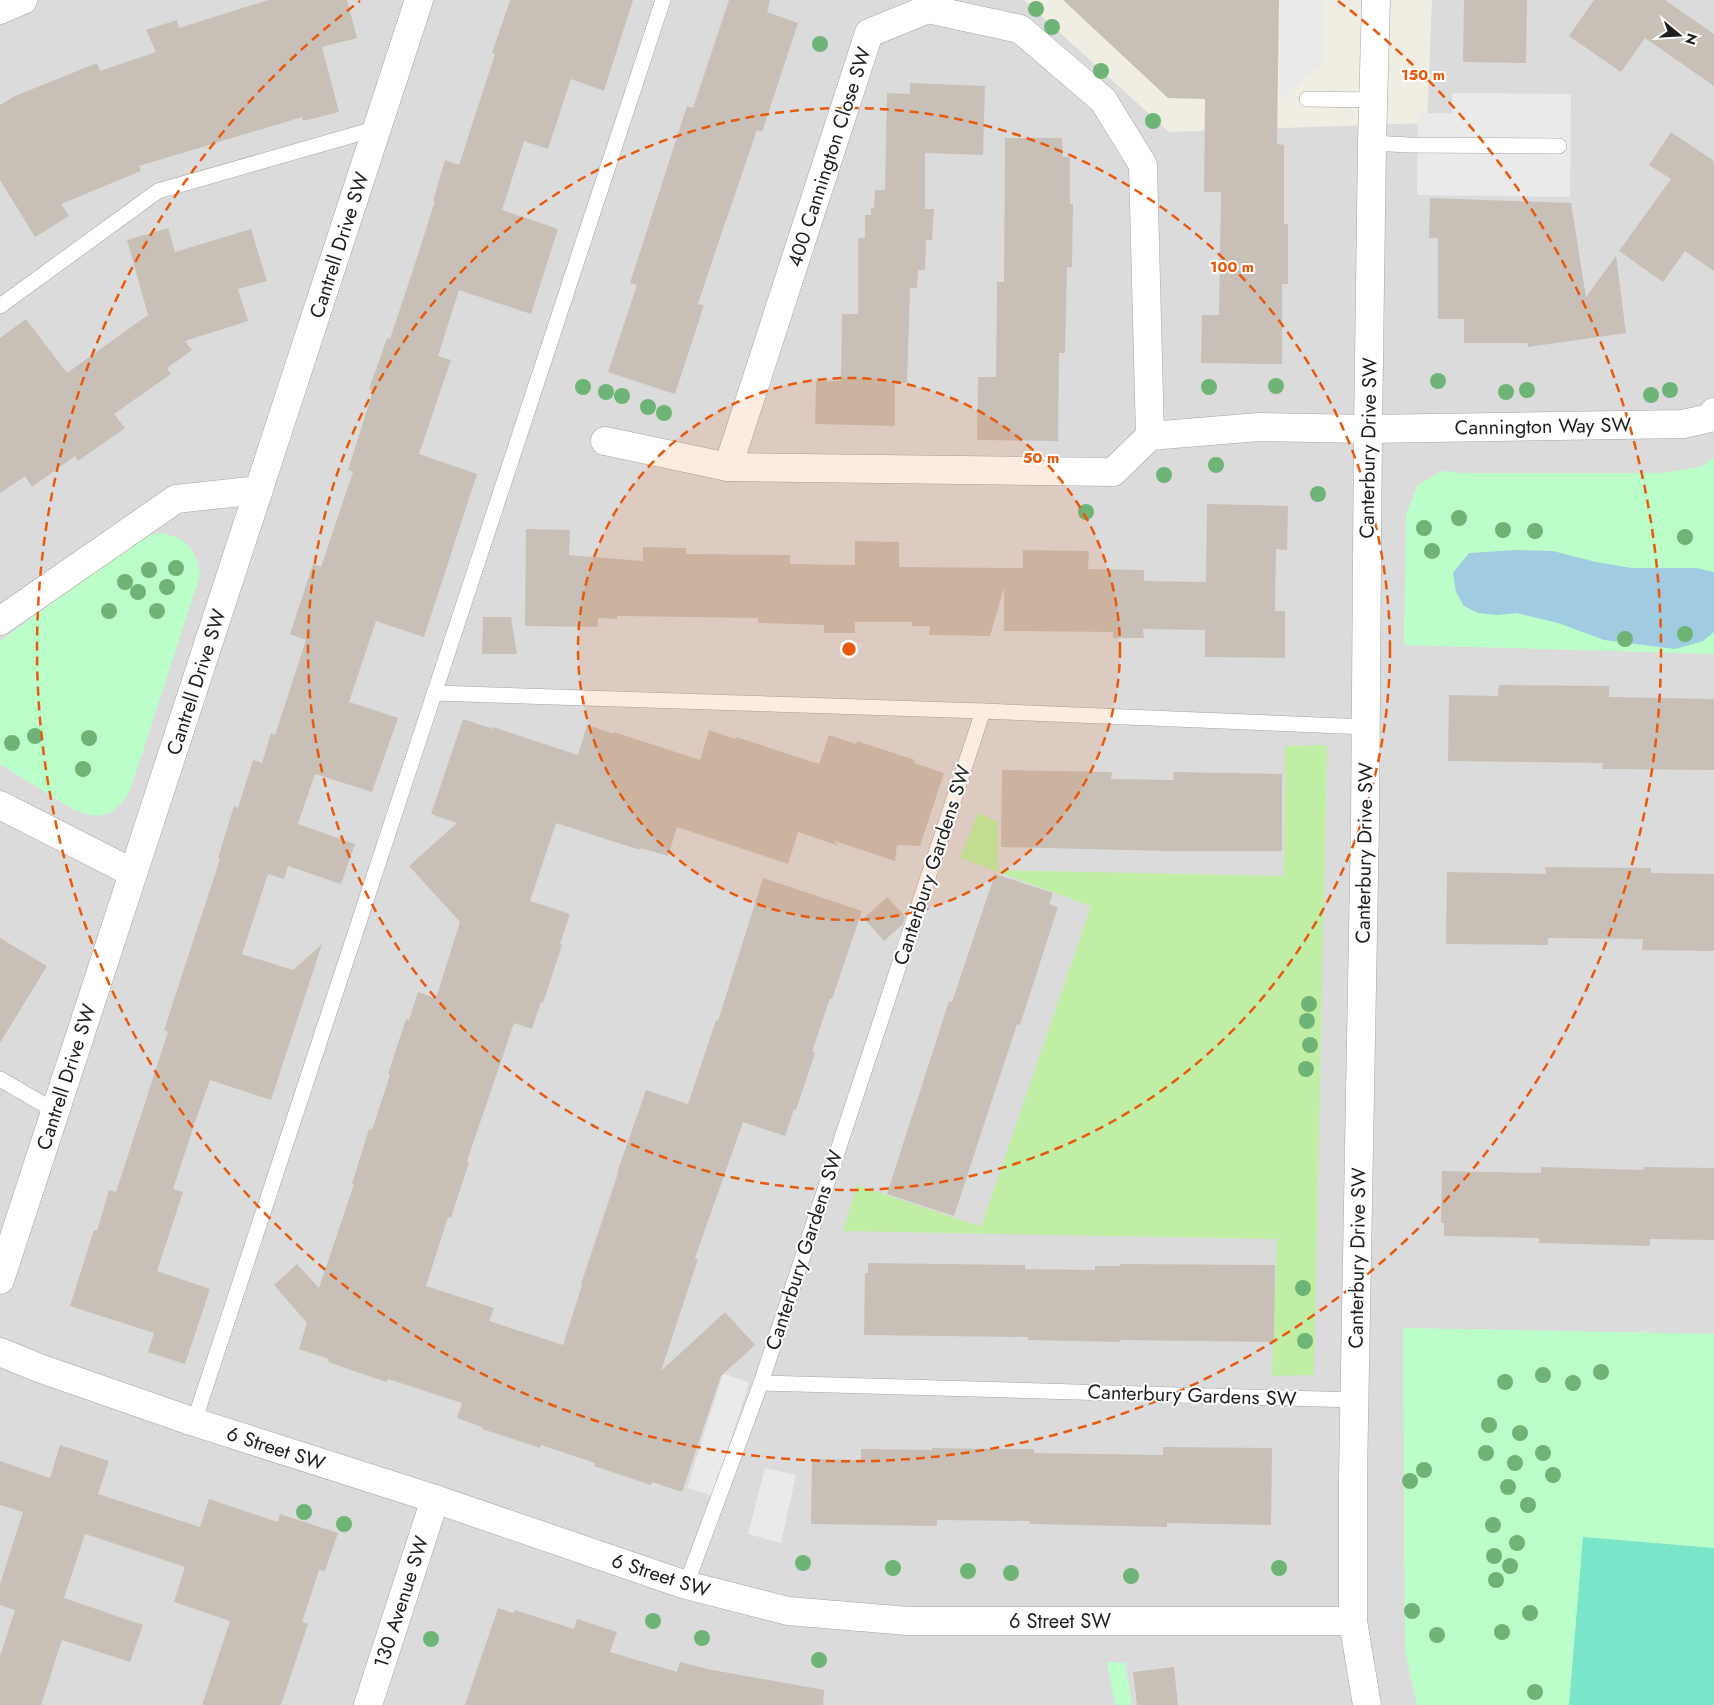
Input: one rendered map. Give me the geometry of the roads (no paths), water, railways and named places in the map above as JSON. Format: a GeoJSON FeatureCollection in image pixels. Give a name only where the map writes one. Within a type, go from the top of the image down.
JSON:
{"type":"FeatureCollection","features":[{"type":"Feature","properties":{"kind":"street"},"geometry":{"type":"LineString","coordinates":[[0,10],[23,0]]}},
{"type":"Feature","properties":{"kind":"street","name":"Cantrell Drive SW"},"geometry":{"type":"LineString","coordinates":[[0,1280],[419,0]]}},
{"type":"Feature","properties":{"kind":"street","name":"Canterbury Drive SW"},"geometry":{"type":"LineString","coordinates":[[1367,1705],[1353,1621],[1354,1400],[1365,822],[1368,429],[1376,0]]}},
{"type":"Feature","properties":{"kind":"street","name":"400 Cannington Close SW"},"geometry":{"type":"LineString","coordinates":[[728,467],[869,33],[928,9],[1020,29],[1103,100],[1144,165],[1150,436]]}},
{"type":"Feature","properties":{"kind":"street","name":"Cannington Way SW"},"geometry":{"type":"LineString","coordinates":[[1368,429],[1683,424],[1710,418],[1714,412]]}},
{"type":"Feature","properties":{"kind":"street"},"geometry":{"type":"LineString","coordinates":[[605,441],[728,467],[1113,472],[1150,436],[1259,427],[1368,429]]}},
{"type":"Feature","properties":{"kind":"street"},"geometry":{"type":"LineString","coordinates":[[0,621],[176,499],[259,490]]}},
{"type":"Feature","properties":{"kind":"street"},"geometry":{"type":"LineString","coordinates":[[0,805],[133,873]]}},
{"type":"Feature","properties":{"kind":"street","name":"6 Street SW"},"geometry":{"type":"LineString","coordinates":[[0,1352],[38,1368],[194,1422],[435,1499],[686,1585],[788,1611],[908,1621],[1353,1621]]}},
{"type":"Feature","properties":{"kind":"street","name":"130 Avenue SW"},"geometry":{"type":"LineString","coordinates":[[368,1705],[435,1499]]}},
{"type":"Feature","properties":{"kind":"lane"},"geometry":{"type":"LineString","coordinates":[[194,1422],[663,0]]}},
{"type":"Feature","properties":{"kind":"lane"},"geometry":{"type":"LineString","coordinates":[[1307,99],[1373,100]]}},
{"type":"Feature","properties":{"kind":"lane"},"geometry":{"type":"LineString","coordinates":[[0,306],[158,191],[378,128]]}},
{"type":"Feature","properties":{"kind":"lane"},"geometry":{"type":"LineString","coordinates":[[1372,143],[1559,146]]}},
{"type":"Feature","properties":{"kind":"lane"},"geometry":{"type":"LineString","coordinates":[[434,693],[982,711],[1365,727]]}},
{"type":"Feature","properties":{"kind":"lane","name":"Canterbury Gardens SW"},"geometry":{"type":"LineString","coordinates":[[686,1585],[760,1383],[982,711]]}},
{"type":"Feature","properties":{"kind":"lane"},"geometry":{"type":"LineString","coordinates":[[0,1079],[55,1111]]}},
{"type":"Feature","properties":{"kind":"lane","name":"Canterbury Gardens SW"},"geometry":{"type":"LineString","coordinates":[[760,1383],[1354,1400]]}},
{"type":"Feature","properties":{"kind":"water"},"geometry":{"type":"Polygon","coordinates":[[[1517,550],[1553,551],[1596,562],[1631,568],[1696,568],[1714,572],[1714,632],[1703,641],[1675,649],[1604,640],[1558,623],[1517,613],[1497,615],[1478,613],[1464,606],[1456,592],[1453,573],[1469,553],[1517,550]]]}}]}
